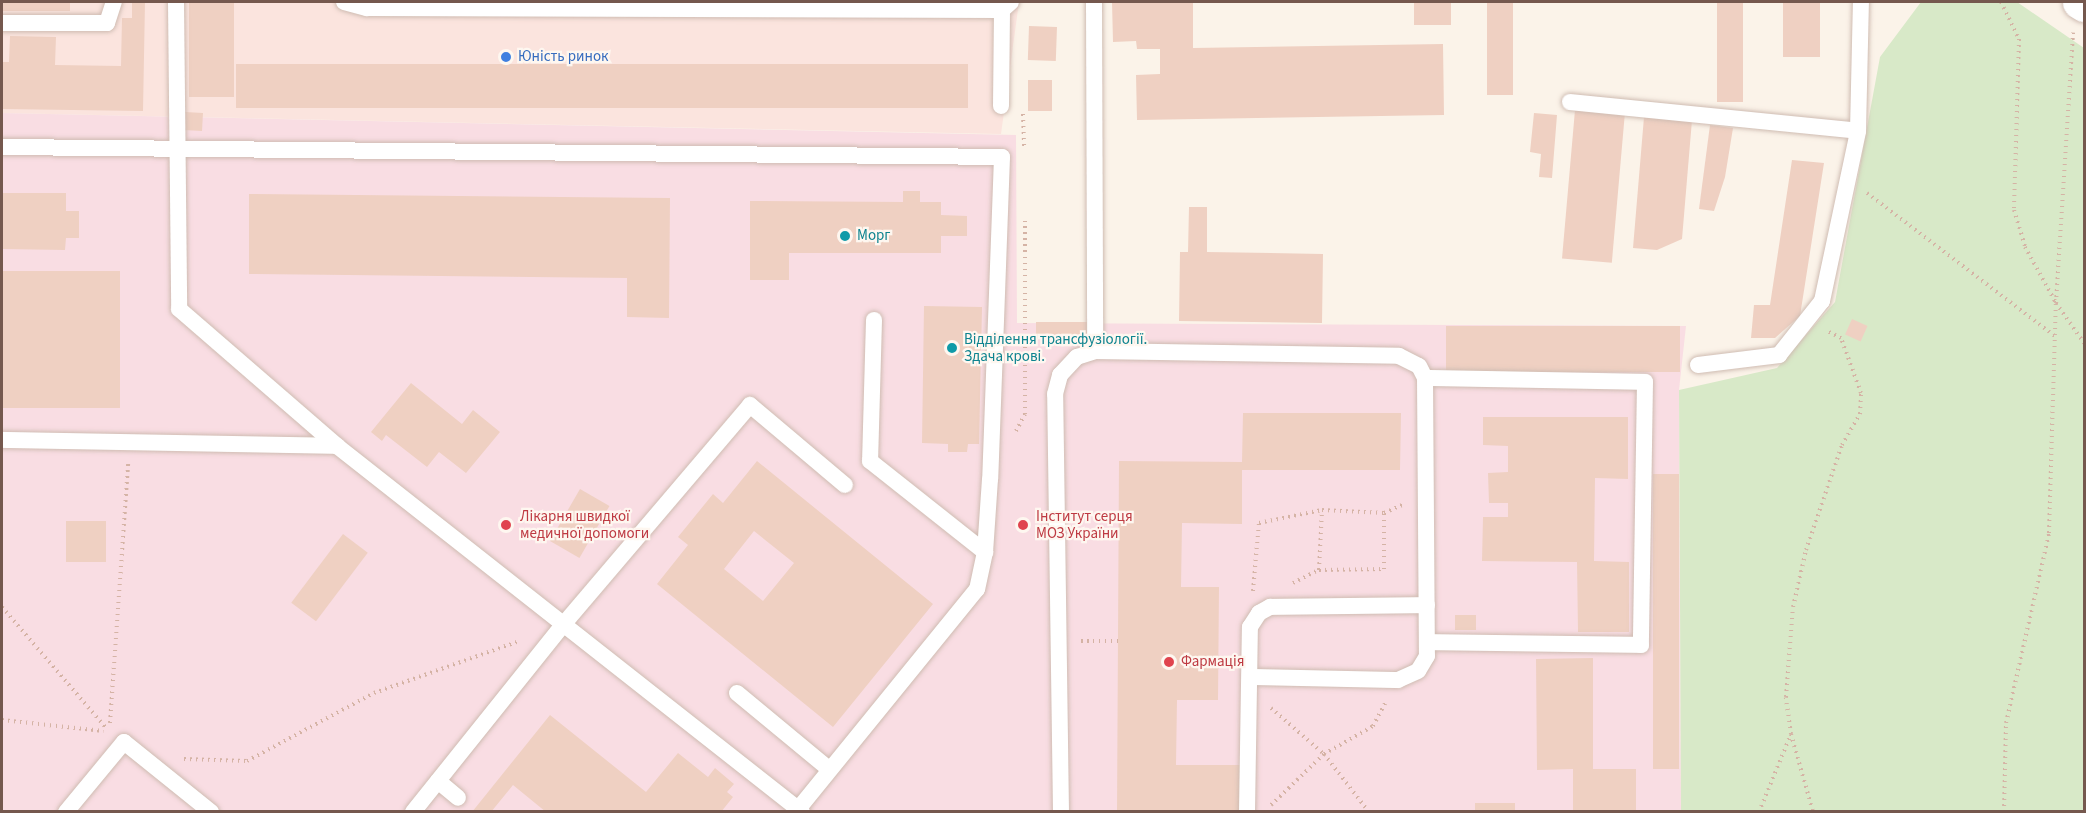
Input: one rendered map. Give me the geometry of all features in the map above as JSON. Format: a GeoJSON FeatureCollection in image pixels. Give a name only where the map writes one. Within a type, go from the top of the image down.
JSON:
{"type":"FeatureCollection","features":[{"type":"Feature","properties":{"kind":"lane"},"geometry":{"type":"LineString","coordinates":[[2,23],[107,23],[114,2]]}},
{"type":"Feature","properties":{"kind":"lane"},"geometry":{"type":"LineString","coordinates":[[2,147],[175,146],[1002,157],[985,552],[977,589],[798,810],[562,626],[337,446],[178,309],[175,146],[176,2]]}},
{"type":"Feature","properties":{"kind":"lane"},"geometry":{"type":"LineString","coordinates":[[344,2],[367,8],[1007,6],[1000,106]]}},
{"type":"Feature","properties":{"kind":"lane"},"geometry":{"type":"LineString","coordinates":[[1094,2],[1095,351]]}},
{"type":"Feature","properties":{"kind":"lane"},"geometry":{"type":"LineString","coordinates":[[1698,365],[1779,355],[1822,301],[1858,131],[1861,2]]}},
{"type":"Feature","properties":{"kind":"lane"},"geometry":{"type":"LineString","coordinates":[[1570,102],[1858,131]]}},
{"type":"Feature","properties":{"kind":"lane"},"geometry":{"type":"LineString","coordinates":[[874,320],[870,461],[985,552]]}},
{"type":"Feature","properties":{"kind":"lane"},"geometry":{"type":"LineString","coordinates":[[1061,812],[1055,394],[1060,375],[1077,357],[1095,351],[1399,356],[1419,366],[1425,378],[1427,656],[1418,670],[1398,680],[1250,683]]}},
{"type":"Feature","properties":{"kind":"lane"},"geometry":{"type":"LineString","coordinates":[[1425,378],[1645,382],[1641,645],[1428,642]]}},
{"type":"Feature","properties":{"kind":"lane"},"geometry":{"type":"LineString","coordinates":[[413,812],[562,626],[750,405],[845,486]]}},
{"type":"Feature","properties":{"kind":"lane"},"geometry":{"type":"LineString","coordinates":[[2,440],[337,446]]}},
{"type":"Feature","properties":{"kind":"lane"},"geometry":{"type":"LineString","coordinates":[[1247,812],[1250,627],[1259,613],[1270,607],[1427,605]]}},
{"type":"Feature","properties":{"kind":"lane"},"geometry":{"type":"LineString","coordinates":[[737,693],[829,769]]}},
{"type":"Feature","properties":{"kind":"lane"},"geometry":{"type":"LineString","coordinates":[[66,812],[124,742],[211,812]]}},
{"type":"Feature","properties":{"kind":"lane"},"geometry":{"type":"LineString","coordinates":[[438,781],[458,798]]}},
{"type":"Feature","properties":{"kind":"path"},"geometry":{"type":"LineString","coordinates":[[2001,2],[2019,39],[2013,210],[2025,247],[2056,303],[2085,343]]}},
{"type":"Feature","properties":{"kind":"path"},"geometry":{"type":"LineString","coordinates":[[2004,812],[2006,723],[2049,532],[2056,303],[2073,27],[2082,3]]}},
{"type":"Feature","properties":{"kind":"path"},"geometry":{"type":"LineString","coordinates":[[1849,179],[2055,336]]}},
{"type":"Feature","properties":{"kind":"path"},"geometry":{"type":"LineString","coordinates":[[1813,812],[1791,734],[1786,698],[1793,607],[1806,550],[1842,445],[1860,414],[1861,393],[1841,338],[1827,332],[1822,301]]}},
{"type":"Feature","properties":{"kind":"path"},"geometry":{"type":"LineString","coordinates":[[110,732],[129,443]]}},
{"type":"Feature","properties":{"kind":"path"},"geometry":{"type":"LineString","coordinates":[[1250,627],[1259,523],[1322,510],[1384,513],[1426,493]]}},
{"type":"Feature","properties":{"kind":"path"},"geometry":{"type":"LineString","coordinates":[[1319,570],[1322,510]]}},
{"type":"Feature","properties":{"kind":"path"},"geometry":{"type":"LineString","coordinates":[[1291,584],[1319,570],[1384,569],[1384,513]]}},
{"type":"Feature","properties":{"kind":"path"},"geometry":{"type":"LineString","coordinates":[[2,607],[110,732]]}},
{"type":"Feature","properties":{"kind":"path"},"geometry":{"type":"LineString","coordinates":[[177,755],[187,760],[247,761],[374,693],[562,626]]}},
{"type":"Feature","properties":{"kind":"path"},"geometry":{"type":"LineString","coordinates":[[1105,641],[1118,641]]}},
{"type":"Feature","properties":{"kind":"path"},"geometry":{"type":"LineString","coordinates":[[1264,812],[1324,754],[1373,726],[1398,680]]}},
{"type":"Feature","properties":{"kind":"path"},"geometry":{"type":"LineString","coordinates":[[1250,683],[1324,754],[1370,812]]}},
{"type":"Feature","properties":{"kind":"path"},"geometry":{"type":"LineString","coordinates":[[2,720],[110,732]]}},
{"type":"Feature","properties":{"kind":"path"},"geometry":{"type":"LineString","coordinates":[[1759,812],[1791,734]]}},
{"type":"Feature","properties":{"kind":"shaded area","name":"Юність ринок"},"geometry":{"type":"Polygon","coordinates":[[[2,2],[1019,2],[1001,134],[2,113],[2,2]]]}},
{"type":"Feature","properties":{"kind":"shaded area","name":"Лікарня швидкої медичної допомоги"},"geometry":{"type":"Polygon","coordinates":[[[2,113],[1016,135],[1017,323],[1686,326],[1679,390],[1681,811],[2,812],[2,113]]]}},
{"type":"Feature","properties":{"kind":"green space"},"geometry":{"type":"Polygon","coordinates":[[[1921,2],[2017,2],[2084,48],[2084,811],[1681,811],[1679,390],[1777,368],[1835,302],[1880,57],[1921,2]]]}},
{"type":"Feature","properties":{"kind":"building"},"geometry":{"type":"Polygon","coordinates":[[[2,2],[70,2],[70,11],[2,11],[2,2]]]}},
{"type":"Feature","properties":{"kind":"building"},"geometry":{"type":"Polygon","coordinates":[[[132,2],[145,2],[143,111],[2,109],[2,62],[9,62],[10,36],[56,37],[55,65],[121,66],[122,18],[132,18],[132,2]]]}},
{"type":"Feature","properties":{"kind":"building"},"geometry":{"type":"Polygon","coordinates":[[[189,2],[234,2],[234,97],[189,97],[189,2]]]}},
{"type":"Feature","properties":{"kind":"building"},"geometry":{"type":"Polygon","coordinates":[[[1112,2],[1193,2],[1193,48],[1443,44],[1444,115],[1137,120],[1136,75],[1160,74],[1160,49],[1137,49],[1136,41],[1113,42],[1112,2]]]}},
{"type":"Feature","properties":{"kind":"building"},"geometry":{"type":"Polygon","coordinates":[[[1414,2],[1451,2],[1451,25],[1414,25],[1414,2]]]}},
{"type":"Feature","properties":{"kind":"building"},"geometry":{"type":"Polygon","coordinates":[[[1487,2],[1513,2],[1513,95],[1487,95],[1487,2]]]}},
{"type":"Feature","properties":{"kind":"building"},"geometry":{"type":"Polygon","coordinates":[[[1717,2],[1743,2],[1743,102],[1717,102],[1717,2]]]}},
{"type":"Feature","properties":{"kind":"building"},"geometry":{"type":"Polygon","coordinates":[[[1783,2],[1820,2],[1820,57],[1783,57],[1783,2]]]}},
{"type":"Feature","properties":{"kind":"building"},"geometry":{"type":"Polygon","coordinates":[[[1029,26],[1057,27],[1056,61],[1028,60],[1029,26]]]}},
{"type":"Feature","properties":{"kind":"building"},"geometry":{"type":"Polygon","coordinates":[[[236,64],[968,64],[968,108],[236,108],[236,64]]]}},
{"type":"Feature","properties":{"kind":"building"},"geometry":{"type":"Polygon","coordinates":[[[1028,80],[1052,80],[1052,111],[1028,111],[1028,80]]]}},
{"type":"Feature","properties":{"kind":"building"},"geometry":{"type":"Polygon","coordinates":[[[1575,110],[1625,114],[1612,263],[1562,258],[1575,110]]]}},
{"type":"Feature","properties":{"kind":"building"},"geometry":{"type":"Polygon","coordinates":[[[185,112],[203,113],[202,131],[184,130],[185,112]]]}},
{"type":"Feature","properties":{"kind":"building"},"geometry":{"type":"Polygon","coordinates":[[[1534,113],[1557,115],[1552,178],[1539,177],[1541,154],[1530,152],[1534,113]]]}},
{"type":"Feature","properties":{"kind":"building"},"geometry":{"type":"Polygon","coordinates":[[[1644,117],[1692,120],[1682,239],[1657,250],[1633,248],[1644,117]]]}},
{"type":"Feature","properties":{"kind":"building"},"geometry":{"type":"Polygon","coordinates":[[[1710,125],[1733,128],[1725,177],[1714,211],[1699,209],[1710,125]]]}},
{"type":"Feature","properties":{"kind":"building"},"geometry":{"type":"Polygon","coordinates":[[[1792,160],[1824,163],[1800,316],[1775,338],[1751,338],[1754,305],[1770,305],[1792,160]]]}},
{"type":"Feature","properties":{"kind":"building","name":"Морг"},"geometry":{"type":"Polygon","coordinates":[[[903,191],[920,191],[920,202],[941,202],[941,215],[967,216],[967,236],[941,236],[941,253],[789,253],[789,280],[750,280],[750,201],[903,202],[903,191]]]}},
{"type":"Feature","properties":{"kind":"building"},"geometry":{"type":"Polygon","coordinates":[[[2,193],[66,193],[66,211],[79,211],[79,238],[66,238],[65,250],[2,249],[2,193]]]}},
{"type":"Feature","properties":{"kind":"building"},"geometry":{"type":"Polygon","coordinates":[[[249,194],[670,198],[669,318],[627,317],[627,278],[249,274],[249,194]]]}},
{"type":"Feature","properties":{"kind":"building"},"geometry":{"type":"Polygon","coordinates":[[[1189,207],[1207,207],[1207,252],[1323,254],[1322,323],[1179,321],[1180,252],[1188,252],[1189,207]]]}},
{"type":"Feature","properties":{"kind":"building"},"geometry":{"type":"Polygon","coordinates":[[[2,271],[120,271],[120,408],[2,408],[2,271]]]}},
{"type":"Feature","properties":{"kind":"building","name":"Відділення трансфузіології. Здача крові."},"geometry":{"type":"Polygon","coordinates":[[[924,306],[982,307],[979,444],[968,444],[967,452],[948,452],[948,444],[922,443],[924,306]]]}},
{"type":"Feature","properties":{"kind":"building"},"geometry":{"type":"Polygon","coordinates":[[[1852,319],[1868,326],[1861,341],[1845,335],[1852,319]]]}},
{"type":"Feature","properties":{"kind":"building"},"geometry":{"type":"Polygon","coordinates":[[[1036,322],[1089,322],[1089,339],[1036,339],[1036,322]]]}},
{"type":"Feature","properties":{"kind":"building"},"geometry":{"type":"Polygon","coordinates":[[[1446,326],[1680,326],[1680,372],[1446,372],[1446,326]]]}},
{"type":"Feature","properties":{"kind":"building"},"geometry":{"type":"Polygon","coordinates":[[[411,383],[462,424],[473,410],[500,432],[466,473],[439,452],[427,467],[386,435],[382,441],[371,432],[411,383]]]}},
{"type":"Feature","properties":{"kind":"building"},"geometry":{"type":"Polygon","coordinates":[[[1243,413],[1401,413],[1400,470],[1242,470],[1242,524],[1182,523],[1181,587],[1219,587],[1218,700],[1177,700],[1176,765],[1240,765],[1240,812],[1117,812],[1119,461],[1242,462],[1243,413]]]}},
{"type":"Feature","properties":{"kind":"building"},"geometry":{"type":"Polygon","coordinates":[[[1483,417],[1628,417],[1628,479],[1595,478],[1594,561],[1629,562],[1629,632],[1578,632],[1577,562],[1482,561],[1483,517],[1508,517],[1508,503],[1489,503],[1488,473],[1508,472],[1508,446],[1483,445],[1483,417]]]}},
{"type":"Feature","properties":{"kind":"building"},"geometry":{"type":"Polygon","coordinates":[[[757,461],[933,604],[833,727],[657,584],[688,545],[678,537],[713,494],[723,503],[757,461]],[[754,531],[724,569],[763,601],[794,563],[754,531]]]}},
{"type":"Feature","properties":{"kind":"building"},"geometry":{"type":"Polygon","coordinates":[[[1653,474],[1679,474],[1679,769],[1653,769],[1653,474]]]}},
{"type":"Feature","properties":{"kind":"building"},"geometry":{"type":"Polygon","coordinates":[[[580,489],[609,506],[579,558],[550,541],[580,489]]]}},
{"type":"Feature","properties":{"kind":"building"},"geometry":{"type":"Polygon","coordinates":[[[66,521],[106,521],[106,562],[66,562],[66,521]]]}},
{"type":"Feature","properties":{"kind":"building"},"geometry":{"type":"Polygon","coordinates":[[[343,534],[368,553],[316,621],[291,603],[343,534]]]}},
{"type":"Feature","properties":{"kind":"building"},"geometry":{"type":"Polygon","coordinates":[[[1455,615],[1476,615],[1476,630],[1455,630],[1455,615]]]}},
{"type":"Feature","properties":{"kind":"building"},"geometry":{"type":"Polygon","coordinates":[[[1593,658],[1593,769],[1636,769],[1636,810],[1573,811],[1573,769],[1537,770],[1536,659],[1593,658]]]}},
{"type":"Feature","properties":{"kind":"building"},"geometry":{"type":"Polygon","coordinates":[[[550,715],[646,792],[678,753],[708,777],[715,768],[734,784],[727,792],[733,797],[721,812],[546,812],[513,785],[491,812],[472,812],[550,715]]]}},
{"type":"Feature","properties":{"kind":"building"},"geometry":{"type":"Polygon","coordinates":[[[1475,803],[1515,803],[1515,812],[1475,812],[1475,803]]]}},
{"type":"Feature","properties":{"kind":"place","name":"Юність ринок"},"geometry":{"type":"Point","coordinates":[506,57]}},
{"type":"Feature","properties":{"kind":"place","name":"Морг"},"geometry":{"type":"Point","coordinates":[845,236]}},
{"type":"Feature","properties":{"kind":"place","name":"Відділення трансфузіології. Здача крові."},"geometry":{"type":"Point","coordinates":[952,348]}},
{"type":"Feature","properties":{"kind":"place","name":"Лікарня швидкої медичної допомоги"},"geometry":{"type":"Point","coordinates":[506,525]}},
{"type":"Feature","properties":{"kind":"place","name":"Інститут серця МОЗ України"},"geometry":{"type":"Point","coordinates":[1023,525]}},
{"type":"Feature","properties":{"kind":"place","name":"Фармація"},"geometry":{"type":"Point","coordinates":[1169,662]}}]}
